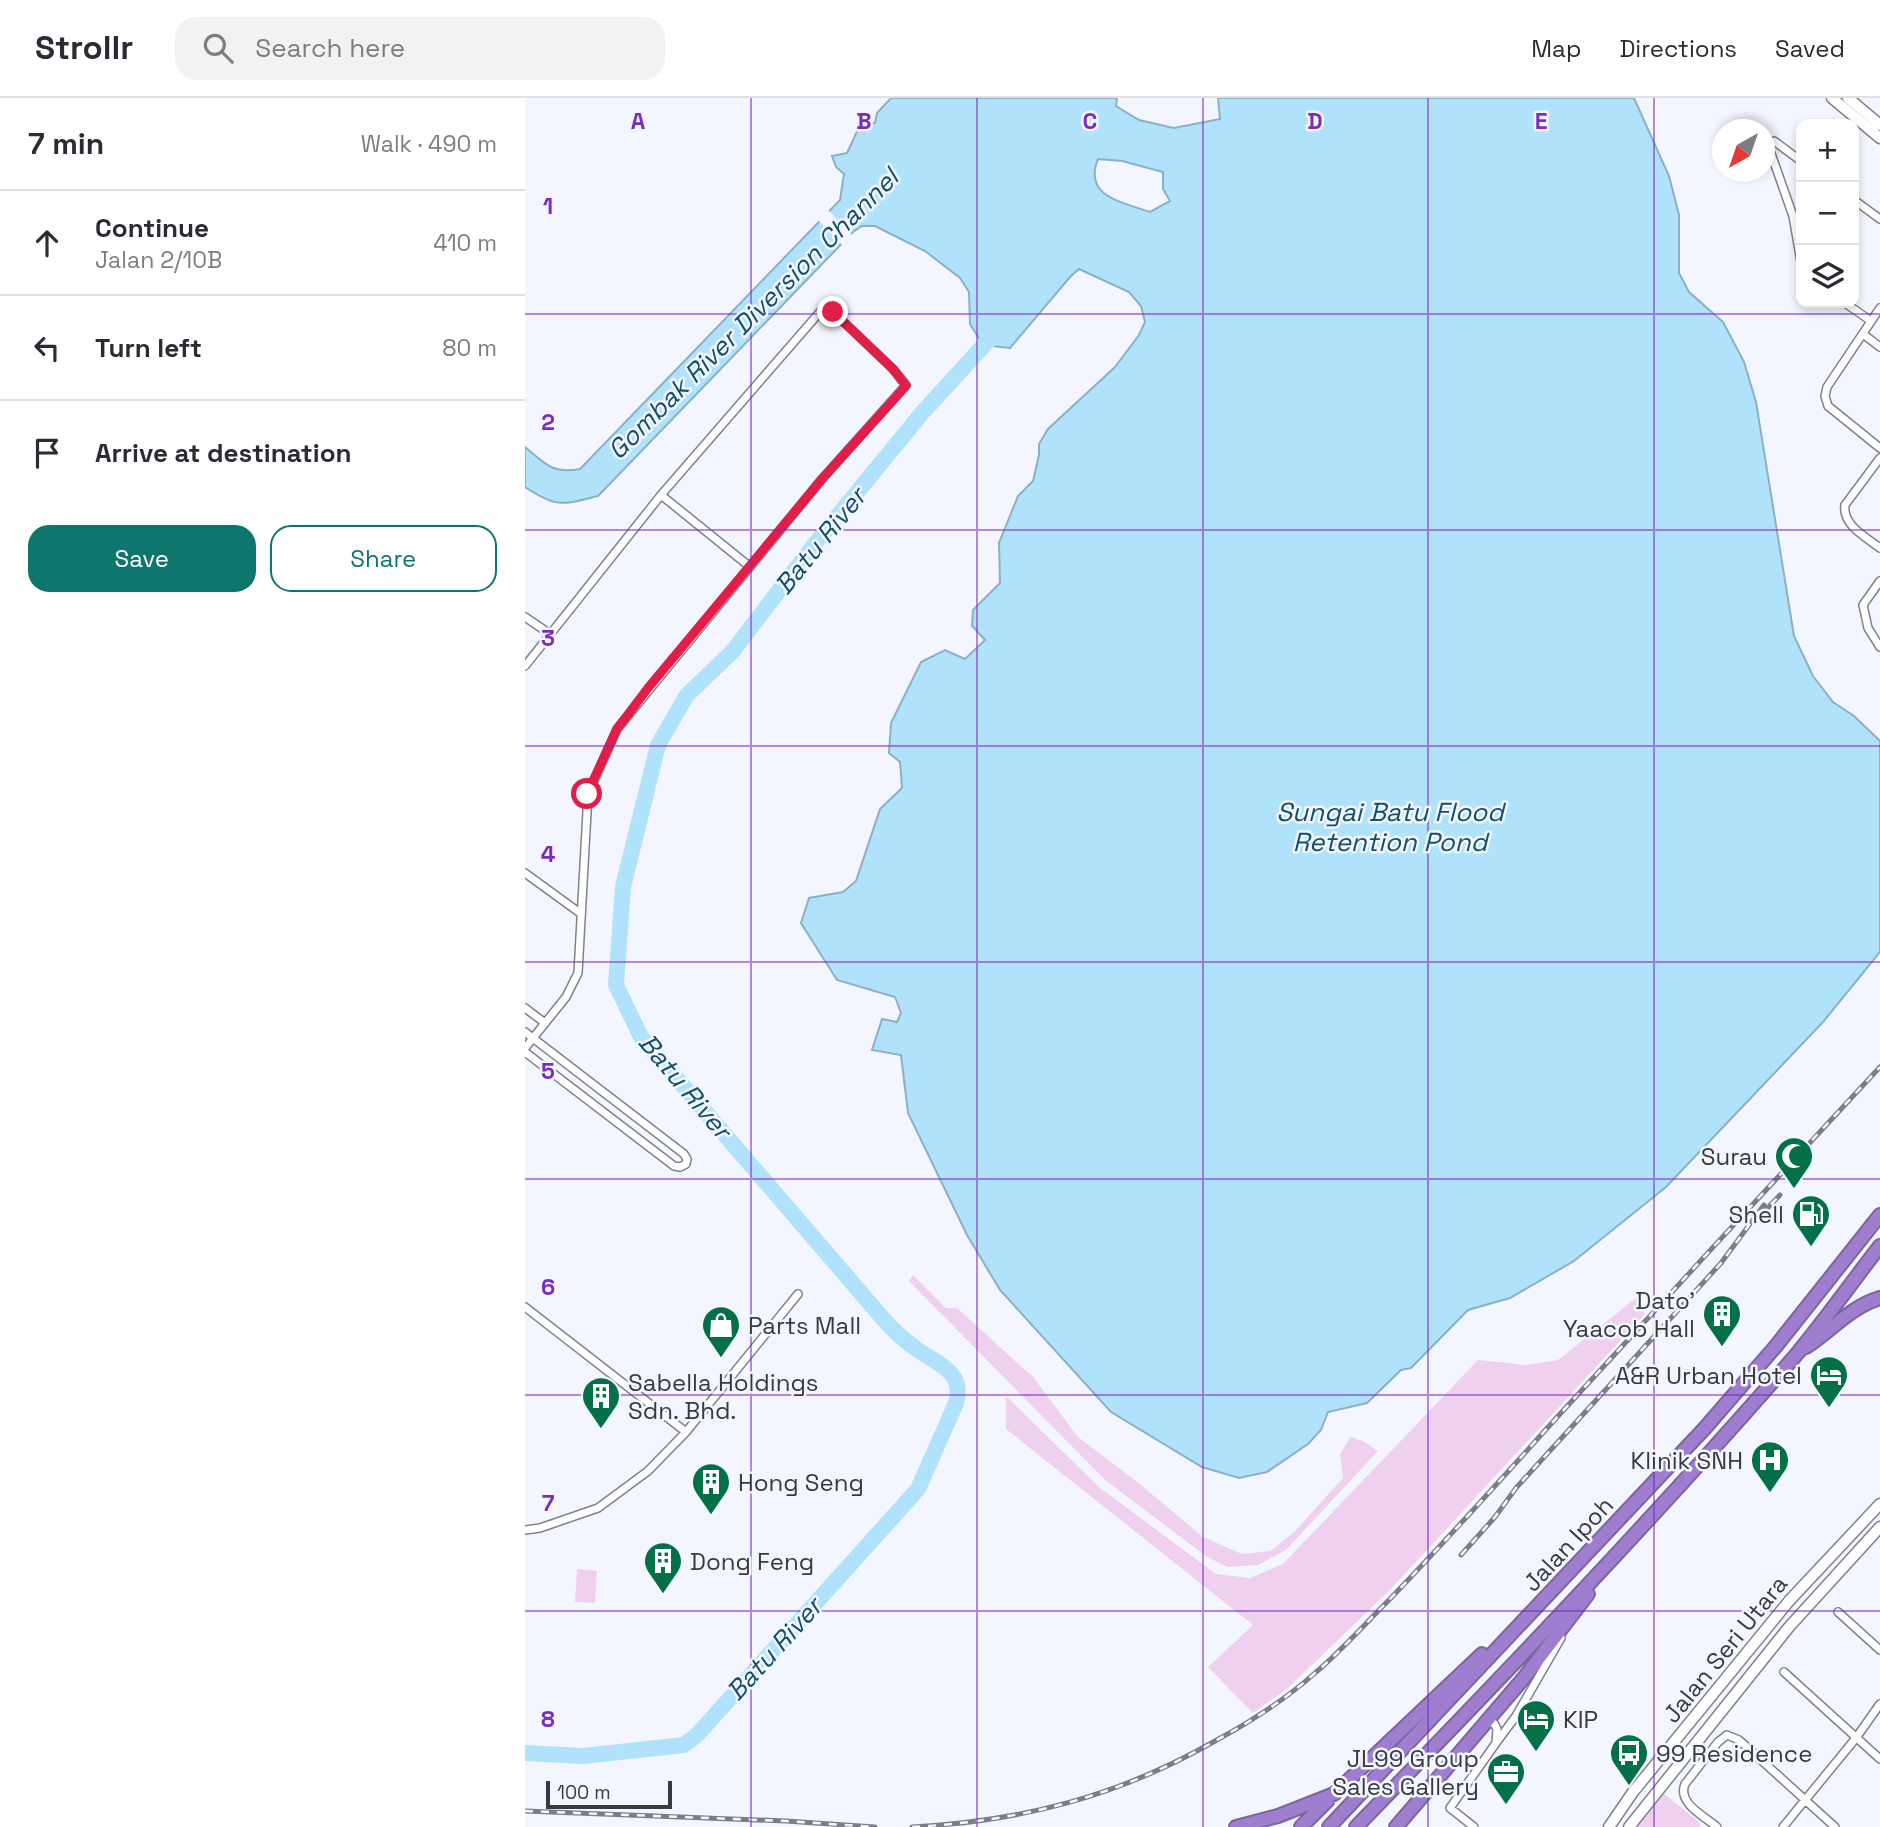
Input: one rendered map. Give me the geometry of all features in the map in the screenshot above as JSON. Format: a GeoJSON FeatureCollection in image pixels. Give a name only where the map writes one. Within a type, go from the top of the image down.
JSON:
{"type":"FeatureCollection","features":[{"type":"Feature","properties":{"kind":"highway","name":"Jalan Ipoh"},"geometry":{"type":"LineString","coordinates":[[1329,1827],[1705,1428],[1880,1214]]}},
{"type":"Feature","properties":{"kind":"highway","name":"Jalan Ipoh"},"geometry":{"type":"LineString","coordinates":[[1356,1827],[1607,1565],[1797,1353],[1880,1246]]}},
{"type":"Feature","properties":{"kind":"highway"},"geometry":{"type":"LineString","coordinates":[[1797,1353],[1826,1334],[1857,1306],[1880,1298]]}},
{"type":"Feature","properties":{"kind":"highway"},"geometry":{"type":"LineString","coordinates":[[1301,1827],[1590,1551]]}},
{"type":"Feature","properties":{"kind":"highway"},"geometry":{"type":"LineString","coordinates":[[1397,1827],[1573,1616],[1607,1565]]}},
{"type":"Feature","properties":{"kind":"highway"},"geometry":{"type":"LineString","coordinates":[[1236,1827],[1278,1816],[1334,1794]]}},
{"type":"Feature","properties":{"kind":"street"},"geometry":{"type":"LineString","coordinates":[[1832,98],[1876,122]]}},
{"type":"Feature","properties":{"kind":"street"},"geometry":{"type":"LineString","coordinates":[[1849,98],[1876,122],[1880,138]]}},
{"type":"Feature","properties":{"kind":"street"},"geometry":{"type":"LineString","coordinates":[[1796,157],[1774,141],[1768,145],[1793,216],[1798,245]]}},
{"type":"Feature","properties":{"kind":"street"},"geometry":{"type":"LineString","coordinates":[[1859,204],[1880,219]]}},
{"type":"Feature","properties":{"kind":"street"},"geometry":{"type":"LineString","coordinates":[[525,666],[661,495],[826,305],[893,369],[906,386],[822,479],[617,729],[587,794],[578,973],[566,997],[533,1038],[525,1050],[674,1166],[686,1164],[684,1154],[533,1038],[525,1032]]}},
{"type":"Feature","properties":{"kind":"street"},"geometry":{"type":"LineString","coordinates":[[1852,308],[1871,321]]}},
{"type":"Feature","properties":{"kind":"street"},"geometry":{"type":"LineString","coordinates":[[1880,308],[1827,387],[1825,396],[1828,406],[1880,448]]}},
{"type":"Feature","properties":{"kind":"street"},"geometry":{"type":"LineString","coordinates":[[1863,334],[1880,347]]}},
{"type":"Feature","properties":{"kind":"street"},"geometry":{"type":"LineString","coordinates":[[1880,458],[1845,505],[1844,513],[1846,520],[1880,548]]}},
{"type":"Feature","properties":{"kind":"street"},"geometry":{"type":"LineString","coordinates":[[661,495],[749,566]]}},
{"type":"Feature","properties":{"kind":"street"},"geometry":{"type":"LineString","coordinates":[[1880,581],[1863,605],[1868,628],[1880,647]]}},
{"type":"Feature","properties":{"kind":"street"},"geometry":{"type":"LineString","coordinates":[[525,617],[549,634]]}},
{"type":"Feature","properties":{"kind":"street"},"geometry":{"type":"LineString","coordinates":[[525,873],[580,913]]}},
{"type":"Feature","properties":{"kind":"street"},"geometry":{"type":"LineString","coordinates":[[525,1008],[545,1023]]}},
{"type":"Feature","properties":{"kind":"street"},"geometry":{"type":"LineString","coordinates":[[525,1530],[540,1528],[607,1503],[647,1471],[686,1432],[798,1294]]}},
{"type":"Feature","properties":{"kind":"street"},"geometry":{"type":"LineString","coordinates":[[525,1307],[686,1432]]}},
{"type":"Feature","properties":{"kind":"street","name":"Jalan Seri Utara"},"geometry":{"type":"LineString","coordinates":[[1609,1827],[1633,1792],[1789,1601],[1880,1504]]}},
{"type":"Feature","properties":{"kind":"street","name":"Jalan Seri Utara"},"geometry":{"type":"LineString","coordinates":[[1629,1827],[1789,1627],[1880,1527]]}},
{"type":"Feature","properties":{"kind":"street"},"geometry":{"type":"LineString","coordinates":[[1838,1612],[1880,1650]]}},
{"type":"Feature","properties":{"kind":"street"},"geometry":{"type":"LineString","coordinates":[[1474,1827],[1450,1808],[1516,1716],[1573,1616]]}},
{"type":"Feature","properties":{"kind":"street"},"geometry":{"type":"LineString","coordinates":[[1784,1672],[1880,1759]]}},
{"type":"Feature","properties":{"kind":"street"},"geometry":{"type":"LineString","coordinates":[[1783,1827],[1856,1738],[1880,1704]]}},
{"type":"Feature","properties":{"kind":"street"},"geometry":{"type":"LineString","coordinates":[[1485,1723],[1494,1723],[1497,1729],[1496,1743]]}},
{"type":"Feature","properties":{"kind":"street"},"geometry":{"type":"LineString","coordinates":[[1717,1827],[1686,1801],[1682,1791],[1718,1742],[1727,1735],[1739,1740],[1835,1827]]}},
{"type":"Feature","properties":{"kind":"shaded area"},"geometry":{"type":"Polygon","coordinates":[[[913,1275],[946,1308],[957,1308],[1033,1377],[1078,1437],[1203,1537],[1242,1554],[1271,1551],[1295,1531],[1343,1478],[1340,1454],[1351,1437],[1378,1451],[1286,1550],[1258,1565],[1228,1567],[1207,1557],[1105,1480],[909,1281],[913,1275]]]}},
{"type":"Feature","properties":{"kind":"shaded area"},"geometry":{"type":"Polygon","coordinates":[[[1636,1298],[1645,1314],[1390,1590],[1287,1689],[1253,1713],[1208,1667],[1253,1625],[1006,1429],[1006,1396],[1099,1487],[1216,1574],[1250,1578],[1283,1564],[1478,1360],[1527,1365],[1558,1360],[1636,1298]]]}},
{"type":"Feature","properties":{"kind":"shaded area"},"geometry":{"type":"Polygon","coordinates":[[[577,1569],[597,1571],[595,1603],[575,1602],[577,1569]]]}},
{"type":"Feature","properties":{"kind":"shaded area"},"geometry":{"type":"Polygon","coordinates":[[[1661,1791],[1699,1822],[1700,1827],[1638,1827],[1638,1819],[1661,1791]]]}},
{"type":"Feature","properties":{"kind":"water","name":"Sungai Batu Flood Retention Pond"},"geometry":{"type":"Polygon","coordinates":[[[891,98],[1117,98],[1116,106],[1139,120],[1174,128],[1220,119],[1218,98],[1634,98],[1669,176],[1679,215],[1679,273],[1689,292],[1723,322],[1744,362],[1756,402],[1794,636],[1813,676],[1833,702],[1854,716],[1880,741],[1880,952],[1823,1022],[1666,1187],[1574,1261],[1510,1298],[1468,1310],[1411,1368],[1401,1370],[1367,1403],[1328,1412],[1321,1430],[1308,1444],[1267,1472],[1239,1478],[1202,1467],[1111,1412],[1000,1290],[967,1235],[908,1113],[901,1055],[872,1050],[882,1019],[897,1022],[901,1013],[895,997],[837,980],[801,923],[809,898],[843,892],[856,881],[880,809],[902,788],[900,762],[889,753],[891,723],[921,662],[945,650],[965,659],[985,640],[972,626],[973,610],[1000,583],[999,543],[1018,496],[1033,481],[1039,444],[1048,429],[1115,367],[1139,335],[1145,322],[1141,306],[1129,292],[1079,269],[1010,348],[983,345],[970,324],[969,292],[960,278],[925,251],[875,226],[862,226],[853,232],[598,496],[560,503],[545,499],[525,487],[525,447],[556,469],[580,469],[840,200],[844,174],[836,167],[832,156],[847,153],[860,125],[875,123],[877,113],[891,98]],[[1098,159],[1095,172],[1100,190],[1117,201],[1150,212],[1170,201],[1163,189],[1163,172],[1122,161],[1098,159]]]}},
{"type":"Feature","properties":{"kind":"pier"},"geometry":{"type":"Polygon","coordinates":[[[827,209],[854,237],[844,247],[817,219],[827,209]]]}},
{"type":"Feature","properties":{"kind":"waterway","name":"Batu River"},"geometry":{"type":"LineString","coordinates":[[525,1753],[583,1756],[684,1745],[697,1735],[918,1489],[956,1403],[958,1392],[953,1376],[905,1340],[885,1321],[641,1037],[616,985],[623,887],[658,745],[687,695],[732,652],[818,540],[922,413],[998,330]]}},
{"type":"Feature","properties":{"kind":"railway"},"geometry":{"type":"LineString","coordinates":[[912,1827],[993,1819],[1031,1812],[1106,1791],[1179,1760],[1267,1710],[1304,1683],[1410,1578],[1880,1067]]}},
{"type":"Feature","properties":{"kind":"railway"},"geometry":{"type":"LineString","coordinates":[[1760,1216],[1780,1195]]}},
{"type":"Feature","properties":{"kind":"railway"},"geometry":{"type":"LineString","coordinates":[[1461,1555],[1495,1517],[1516,1488],[1721,1263],[1764,1205]]}},
{"type":"Feature","properties":{"kind":"railway"},"geometry":{"type":"LineString","coordinates":[[525,1811],[875,1827]]}},
{"type":"Feature","properties":{"kind":"place","name":"Surau"},"geometry":{"type":"Point","coordinates":[1794,1190]}},
{"type":"Feature","properties":{"kind":"place","name":"Shell"},"geometry":{"type":"Point","coordinates":[1811,1248]}},
{"type":"Feature","properties":{"kind":"place","name":"Dato' Yaacob Hall"},"geometry":{"type":"Point","coordinates":[1722,1348]}},
{"type":"Feature","properties":{"kind":"place","name":"Parts Mall"},"geometry":{"type":"Point","coordinates":[721,1359]}},
{"type":"Feature","properties":{"kind":"place","name":"A&R Urban Hotel"},"geometry":{"type":"Point","coordinates":[1829,1409]}},
{"type":"Feature","properties":{"kind":"place","name":"Sabella Holdings Sdn. Bhd."},"geometry":{"type":"Point","coordinates":[601,1430]}},
{"type":"Feature","properties":{"kind":"place","name":"Klinik SNH"},"geometry":{"type":"Point","coordinates":[1770,1494]}},
{"type":"Feature","properties":{"kind":"place","name":"Hong Seng"},"geometry":{"type":"Point","coordinates":[711,1516]}},
{"type":"Feature","properties":{"kind":"place","name":"Dong Feng"},"geometry":{"type":"Point","coordinates":[663,1595]}},
{"type":"Feature","properties":{"kind":"place","name":"KIP"},"geometry":{"type":"Point","coordinates":[1536,1753]}},
{"type":"Feature","properties":{"kind":"place","name":"99 Residence"},"geometry":{"type":"Point","coordinates":[1629,1787]}},
{"type":"Feature","properties":{"kind":"place","name":"JL99 Group Sales Gallery"},"geometry":{"type":"Point","coordinates":[1506,1806]}},
{"type":"Feature","properties":{"kind":"route"},"geometry":{"type":"LineString","coordinates":[[587,794],[617,729],[648,688],[822,479],[906,386],[893,369],[833,312]]}},
{"type":"Feature","properties":{"kind":"water label","name":"Gombak River Diversion Channel"},"geometry":{"type":"Point","coordinates":[753,314]}}]}
